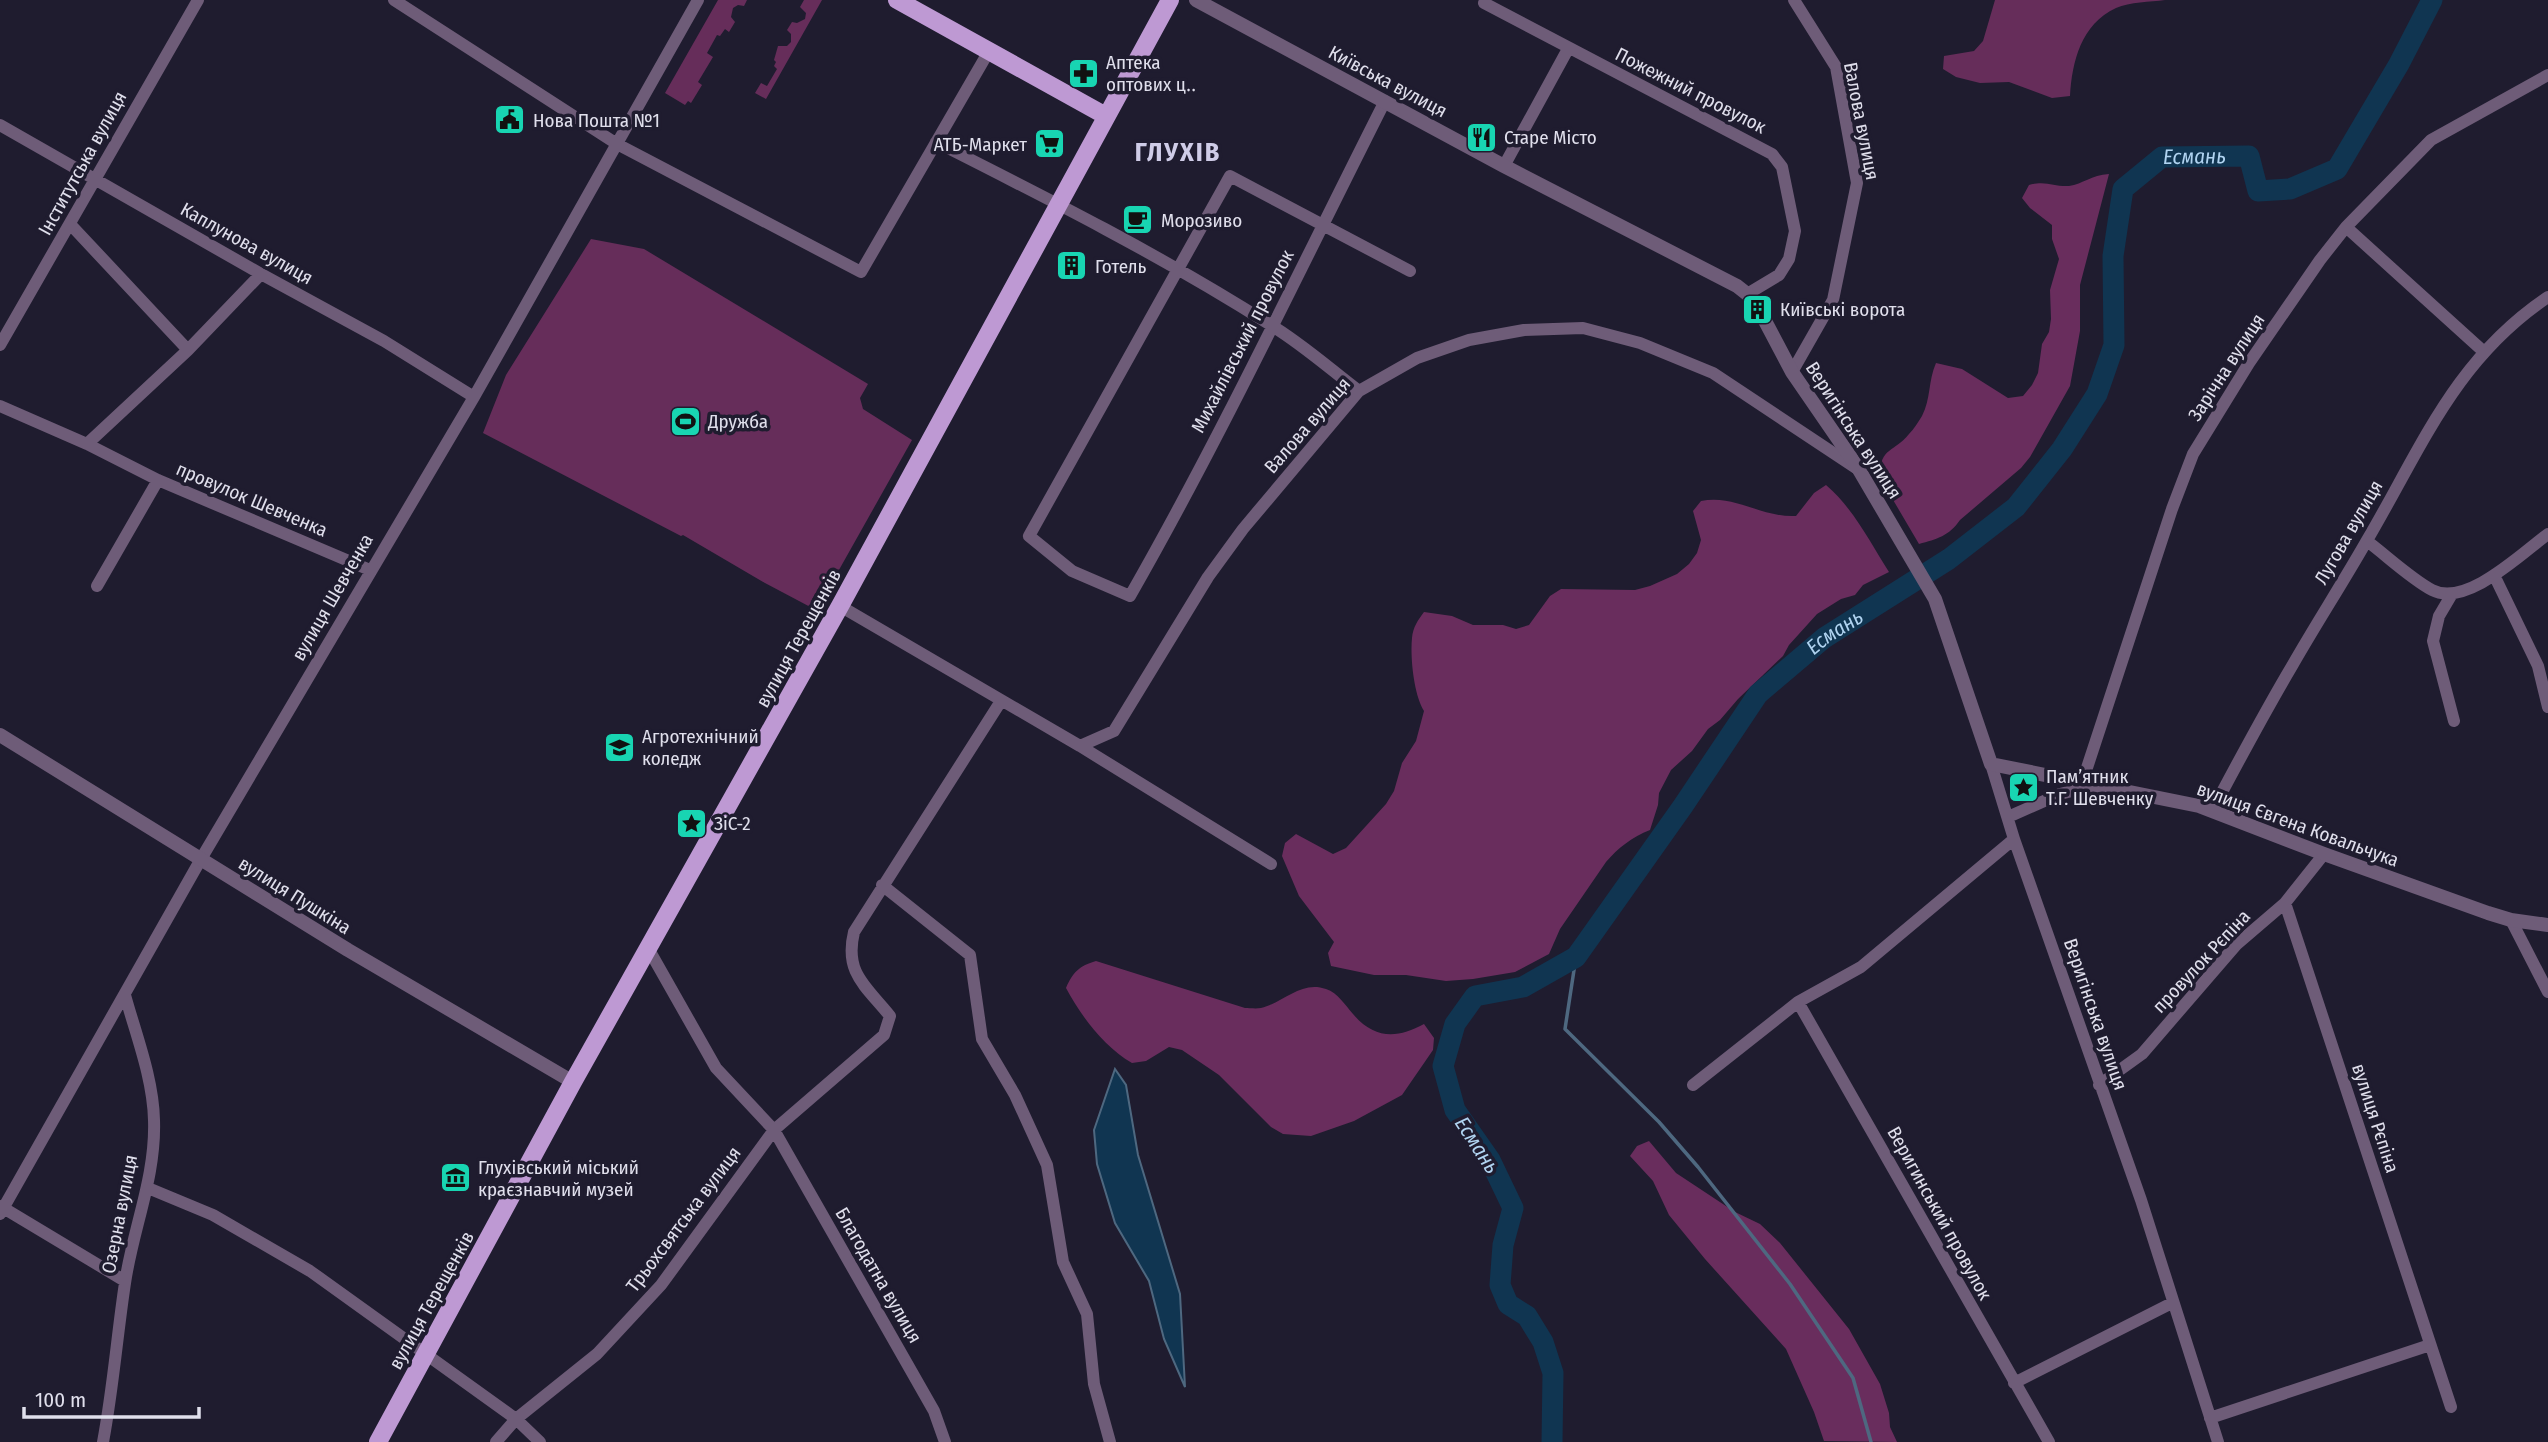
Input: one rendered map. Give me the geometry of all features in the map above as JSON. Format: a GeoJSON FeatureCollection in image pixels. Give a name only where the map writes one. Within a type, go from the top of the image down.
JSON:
{"type":"FeatureCollection","features":[{"type":"Feature","properties":{"kind":"main road"},"geometry":{"type":"LineString","coordinates":[[897,0],[1106,116]]}},
{"type":"Feature","properties":{"kind":"main road","name":"вулиця Терещенків"},"geometry":{"type":"LineString","coordinates":[[378,1442],[573,1082],[841,606],[1170,0]]}},
{"type":"Feature","properties":{"kind":"street","name":"Інститутська вулиця"},"geometry":{"type":"LineString","coordinates":[[0,345],[198,0]]}},
{"type":"Feature","properties":{"kind":"street"},"geometry":{"type":"LineString","coordinates":[[394,0],[617,144],[861,272],[989,51]]}},
{"type":"Feature","properties":{"kind":"street","name":"вулиця Шевченка"},"geometry":{"type":"LineString","coordinates":[[1,1209],[201,859],[474,397],[698,0]]}},
{"type":"Feature","properties":{"kind":"street","name":"Київська вулиця"},"geometry":{"type":"LineString","coordinates":[[1196,0],[1750,295]]}},
{"type":"Feature","properties":{"kind":"street","name":"Валова вулиця"},"geometry":{"type":"LineString","coordinates":[[1792,372],[1833,300],[1857,183],[1836,67],[1794,0]]}},
{"type":"Feature","properties":{"kind":"street","name":"Пожежний провулок"},"geometry":{"type":"LineString","coordinates":[[1484,3],[1772,154],[1782,167],[1795,231],[1789,259],[1779,275],[1750,295]]}},
{"type":"Feature","properties":{"kind":"street"},"geometry":{"type":"LineString","coordinates":[[1504,166],[1568,49]]}},
{"type":"Feature","properties":{"kind":"street","name":"Зарічна вулиця"},"geometry":{"type":"LineString","coordinates":[[2087,785],[2172,509],[2193,454],[2249,363],[2346,227],[2431,140],[2548,75]]}},
{"type":"Feature","properties":{"kind":"street","name":"Михайлівський провулок"},"geometry":{"type":"LineString","coordinates":[[1177,269],[1029,536],[1072,572],[1130,596],[1182,501],[1385,102]]}},
{"type":"Feature","properties":{"kind":"street","name":"Каплунова вулиця"},"geometry":{"type":"LineString","coordinates":[[0,125],[384,341],[474,397]]}},
{"type":"Feature","properties":{"kind":"street"},"geometry":{"type":"LineString","coordinates":[[936,142],[1059,203],[1177,269],[1272,325],[1359,391]]}},
{"type":"Feature","properties":{"kind":"street"},"geometry":{"type":"LineString","coordinates":[[1177,269],[1230,176],[1410,271]]}},
{"type":"Feature","properties":{"kind":"street"},"geometry":{"type":"LineString","coordinates":[[70,224],[188,350]]}},
{"type":"Feature","properties":{"kind":"street"},"geometry":{"type":"LineString","coordinates":[[2346,227],[2483,351]]}},
{"type":"Feature","properties":{"kind":"street"},"geometry":{"type":"LineString","coordinates":[[87,444],[188,350],[261,274]]}},
{"type":"Feature","properties":{"kind":"street","name":"Лугова вулиця"},"geometry":{"type":"LineString","coordinates":[[2212,811],[2291,667],[2367,541],[2438,412],[2483,351],[2524,313],[2548,297]]}},
{"type":"Feature","properties":{"kind":"street","name":"Веригінська вулиця"},"geometry":{"type":"LineString","coordinates":[[1764,319],[1792,372],[1858,468],[1935,599],[2014,839],[2141,1200],[2218,1442]]}},
{"type":"Feature","properties":{"kind":"street","name":"Валова вулиця"},"geometry":{"type":"LineString","coordinates":[[1080,746],[1114,731],[1208,577],[1242,529],[1359,391],[1417,358],[1469,340],[1524,330],[1583,328],[1640,343],[1713,373],[1858,468]]}},
{"type":"Feature","properties":{"kind":"street","name":"провулок Шевченка"},"geometry":{"type":"LineString","coordinates":[[0,406],[87,444],[158,480],[370,570]]}},
{"type":"Feature","properties":{"kind":"street","name":"провулок Шевченка"},"geometry":{"type":"LineString","coordinates":[[97,586],[158,480]]}},
{"type":"Feature","properties":{"kind":"street"},"geometry":{"type":"LineString","coordinates":[[2367,541],[2433,591],[2452,594],[2470,589],[2494,575],[2548,534]]}},
{"type":"Feature","properties":{"kind":"street"},"geometry":{"type":"LineString","coordinates":[[2494,575],[2538,666],[2548,707]]}},
{"type":"Feature","properties":{"kind":"street"},"geometry":{"type":"LineString","coordinates":[[2452,594],[2439,615],[2432,641],[2454,721]]}},
{"type":"Feature","properties":{"kind":"street"},"geometry":{"type":"LineString","coordinates":[[841,606],[1080,746],[1271,864]]}},
{"type":"Feature","properties":{"kind":"street"},"geometry":{"type":"LineString","coordinates":[[774,1130],[884,1035],[890,1016],[855,973],[849,952],[854,932],[1001,701]]}},
{"type":"Feature","properties":{"kind":"street","name":"вулиця Пушкіна"},"geometry":{"type":"LineString","coordinates":[[0,735],[348,950],[573,1082]]}},
{"type":"Feature","properties":{"kind":"street","name":"вулиця Євгена Ковальчука"},"geometry":{"type":"LineString","coordinates":[[1991,764],[2199,806],[2511,920],[2548,925]]}},
{"type":"Feature","properties":{"kind":"street"},"geometry":{"type":"LineString","coordinates":[[2008,817],[2087,785]]}},
{"type":"Feature","properties":{"kind":"street"},"geometry":{"type":"LineString","coordinates":[[1693,1084],[1798,1002],[1861,968],[2014,839]]}},
{"type":"Feature","properties":{"kind":"street","name":"провулок Рєпіна"},"geometry":{"type":"LineString","coordinates":[[2099,1085],[2142,1054],[2236,946],[2284,903],[2325,854]]}},
{"type":"Feature","properties":{"kind":"street"},"geometry":{"type":"LineString","coordinates":[[882,885],[970,956],[982,1039],[1015,1095],[1047,1165],[1063,1262],[1087,1314],[1094,1384],[1110,1442]]}},
{"type":"Feature","properties":{"kind":"street","name":"вулиця Рєпіна"},"geometry":{"type":"LineString","coordinates":[[2284,903],[2451,1407]]}},
{"type":"Feature","properties":{"kind":"street"},"geometry":{"type":"LineString","coordinates":[[2511,920],[2548,992]]}},
{"type":"Feature","properties":{"kind":"street","name":"Благодатна вулиця"},"geometry":{"type":"LineString","coordinates":[[648,948],[716,1068],[774,1130],[934,1411],[945,1442]]}},
{"type":"Feature","properties":{"kind":"street","name":"Озерна вулиця"},"geometry":{"type":"LineString","coordinates":[[103,1442],[113,1387],[125,1281],[148,1188],[154,1120],[147,1076],[125,995]]}},
{"type":"Feature","properties":{"kind":"street","name":"Веригинський провулок"},"geometry":{"type":"LineString","coordinates":[[1798,1002],[2049,1442]]}},
{"type":"Feature","properties":{"kind":"street","name":"Трьохсвятська вулиця"},"geometry":{"type":"LineString","coordinates":[[496,1442],[516,1419],[597,1354],[661,1285],[774,1130]]}},
{"type":"Feature","properties":{"kind":"street"},"geometry":{"type":"LineString","coordinates":[[148,1188],[213,1215],[310,1270],[516,1419],[540,1442]]}},
{"type":"Feature","properties":{"kind":"street"},"geometry":{"type":"LineString","coordinates":[[1,1209],[125,1281]]}},
{"type":"Feature","properties":{"kind":"street"},"geometry":{"type":"LineString","coordinates":[[2014,1383],[2172,1303]]}},
{"type":"Feature","properties":{"kind":"street"},"geometry":{"type":"LineString","coordinates":[[2210,1418],[2430,1345]]}},
{"type":"Feature","properties":{"kind":"shaded area"},"geometry":{"type":"Polygon","coordinates":[[[718,0],[747,0],[744,6],[733,8],[731,17],[735,22],[729,32],[725,29],[720,36],[717,35],[707,53],[713,57],[698,82],[702,85],[691,103],[688,101],[685,105],[665,93],[718,0]]]}},
{"type":"Feature","properties":{"kind":"shaded area"},"geometry":{"type":"Polygon","coordinates":[[[804,0],[822,0],[766,99],[755,93],[761,83],[767,86],[777,69],[774,60],[778,46],[787,46],[791,42],[791,34],[787,30],[792,22],[805,19],[806,13],[800,7],[804,0]]]}},
{"type":"Feature","properties":{"kind":"shaded area"},"geometry":{"type":"Polygon","coordinates":[[[1995,0],[2165,0],[2127,4],[2104,15],[2094,24],[2081,45],[2073,70],[2070,96],[2052,98],[2009,82],[1980,83],[1956,77],[1943,69],[1944,56],[1974,51],[1983,41],[1995,0]]]}},
{"type":"Feature","properties":{"kind":"shaded area"},"geometry":{"type":"Polygon","coordinates":[[[2109,174],[2080,285],[2080,331],[2070,386],[2021,468],[1947,533],[1919,544],[1879,476],[1882,459],[1911,432],[1922,416],[1936,363],[1962,369],[2008,398],[2023,396],[2032,385],[2038,373],[2042,344],[2049,332],[2050,290],[2059,259],[2052,239],[2052,225],[2022,198],[2029,185],[2040,183],[2069,186],[2109,174]]]}},
{"type":"Feature","properties":{"kind":"shaded area","name":"Дружба"},"geometry":{"type":"Polygon","coordinates":[[[591,239],[644,249],[868,384],[860,398],[863,409],[912,440],[835,577],[829,573],[812,599],[819,604],[816,610],[683,535],[483,433],[506,375],[591,239]]]}},
{"type":"Feature","properties":{"kind":"shaded area"},"geometry":{"type":"Polygon","coordinates":[[[1826,485],[1853,515],[1889,572],[1863,585],[1855,595],[1841,599],[1817,614],[1789,645],[1783,656],[1708,729],[1692,751],[1671,770],[1659,793],[1650,830],[1626,843],[1606,862],[1560,929],[1549,954],[1515,972],[1446,981],[1406,975],[1374,975],[1331,966],[1328,953],[1334,942],[1299,896],[1282,856],[1285,843],[1296,834],[1333,854],[1346,848],[1386,804],[1394,791],[1402,763],[1416,741],[1424,711],[1415,686],[1412,646],[1415,627],[1424,612],[1452,616],[1473,625],[1503,625],[1516,629],[1529,625],[1550,596],[1561,589],[1635,590],[1677,574],[1697,553],[1701,540],[1693,511],[1701,501],[1725,501],[1772,514],[1796,516],[1814,493],[1826,485]]]}},
{"type":"Feature","properties":{"kind":"shaded area"},"geometry":{"type":"Polygon","coordinates":[[[1096,961],[1245,1008],[1261,1008],[1308,987],[1326,989],[1338,996],[1361,1022],[1378,1032],[1395,1034],[1424,1024],[1434,1038],[1433,1050],[1402,1095],[1354,1121],[1311,1136],[1283,1134],[1271,1127],[1219,1075],[1182,1050],[1169,1047],[1146,1061],[1132,1063],[1103,1040],[1086,1020],[1066,988],[1077,970],[1096,961]]]}},
{"type":"Feature","properties":{"kind":"shaded area"},"geometry":{"type":"Polygon","coordinates":[[[1649,1141],[1676,1173],[1735,1212],[1760,1224],[1780,1243],[1849,1329],[1880,1384],[1889,1413],[1890,1427],[1897,1442],[1824,1441],[1786,1349],[1669,1215],[1653,1181],[1630,1156],[1637,1146],[1649,1141]]]}},
{"type":"Feature","properties":{"kind":"water"},"geometry":{"type":"Polygon","coordinates":[[[1115,1069],[1126,1085],[1138,1155],[1180,1294],[1185,1387],[1164,1339],[1149,1281],[1115,1223],[1097,1164],[1094,1130],[1115,1069]]]}},
{"type":"Feature","properties":{"kind":"waterway","name":"Есмань"},"geometry":{"type":"LineString","coordinates":[[1552,1442],[1553,1373],[1543,1342],[1527,1316],[1508,1304],[1500,1285],[1503,1245],[1513,1208],[1490,1160],[1455,1110],[1443,1066],[1455,1024],[1475,996],[1523,987],[1576,957],[1758,694],[1824,638],[1949,559],[2016,507],[2062,449],[2097,394],[2114,345],[2113,256],[2123,189],[2162,157],[2249,156],[2258,191],[2290,189],[2337,169],[2399,64],[2432,0]]}},
{"type":"Feature","properties":{"kind":"waterway"},"geometry":{"type":"LineString","coordinates":[[1576,957],[1565,1029],[1659,1122],[1790,1284],[1853,1378],[1871,1442]]}},
{"type":"Feature","properties":{"kind":"tunnel"},"geometry":{"type":"LineString","coordinates":[[1751,297],[1764,319]]}},
{"type":"Feature","properties":{"kind":"place","name":"Аптека оптових ц‥"},"geometry":{"type":"Point","coordinates":[1083,73]}},
{"type":"Feature","properties":{"kind":"place","name":"Нова Пошта №1"},"geometry":{"type":"Point","coordinates":[510,120]}},
{"type":"Feature","properties":{"kind":"place","name":"Старе Місто"},"geometry":{"type":"Point","coordinates":[1481,137]}},
{"type":"Feature","properties":{"kind":"place","name":"АТБ-Маркет"},"geometry":{"type":"Point","coordinates":[1050,144]}},
{"type":"Feature","properties":{"kind":"place","name":"Морозиво"},"geometry":{"type":"Point","coordinates":[1138,220]}},
{"type":"Feature","properties":{"kind":"place","name":"Готель"},"geometry":{"type":"Point","coordinates":[1072,266]}},
{"type":"Feature","properties":{"kind":"place","name":"Київські ворота"},"geometry":{"type":"Point","coordinates":[1757,309]}},
{"type":"Feature","properties":{"kind":"place","name":"Дружба"},"geometry":{"type":"Point","coordinates":[685,421]}},
{"type":"Feature","properties":{"kind":"place","name":"Агротехнічний коледж"},"geometry":{"type":"Point","coordinates":[619,747]}},
{"type":"Feature","properties":{"kind":"place","name":"Пам’ятник Т.Г. Шевченку"},"geometry":{"type":"Point","coordinates":[2023,787]}},
{"type":"Feature","properties":{"kind":"place","name":"ЗіС-2"},"geometry":{"type":"Point","coordinates":[691,823]}},
{"type":"Feature","properties":{"kind":"place","name":"Глухівський міський краєзнавчий музей"},"geometry":{"type":"Point","coordinates":[455,1178]}},
{"type":"Feature","properties":{"kind":"district","name":"ГЛУХІВ"},"geometry":{"type":"Point","coordinates":[1178,152]}}]}
